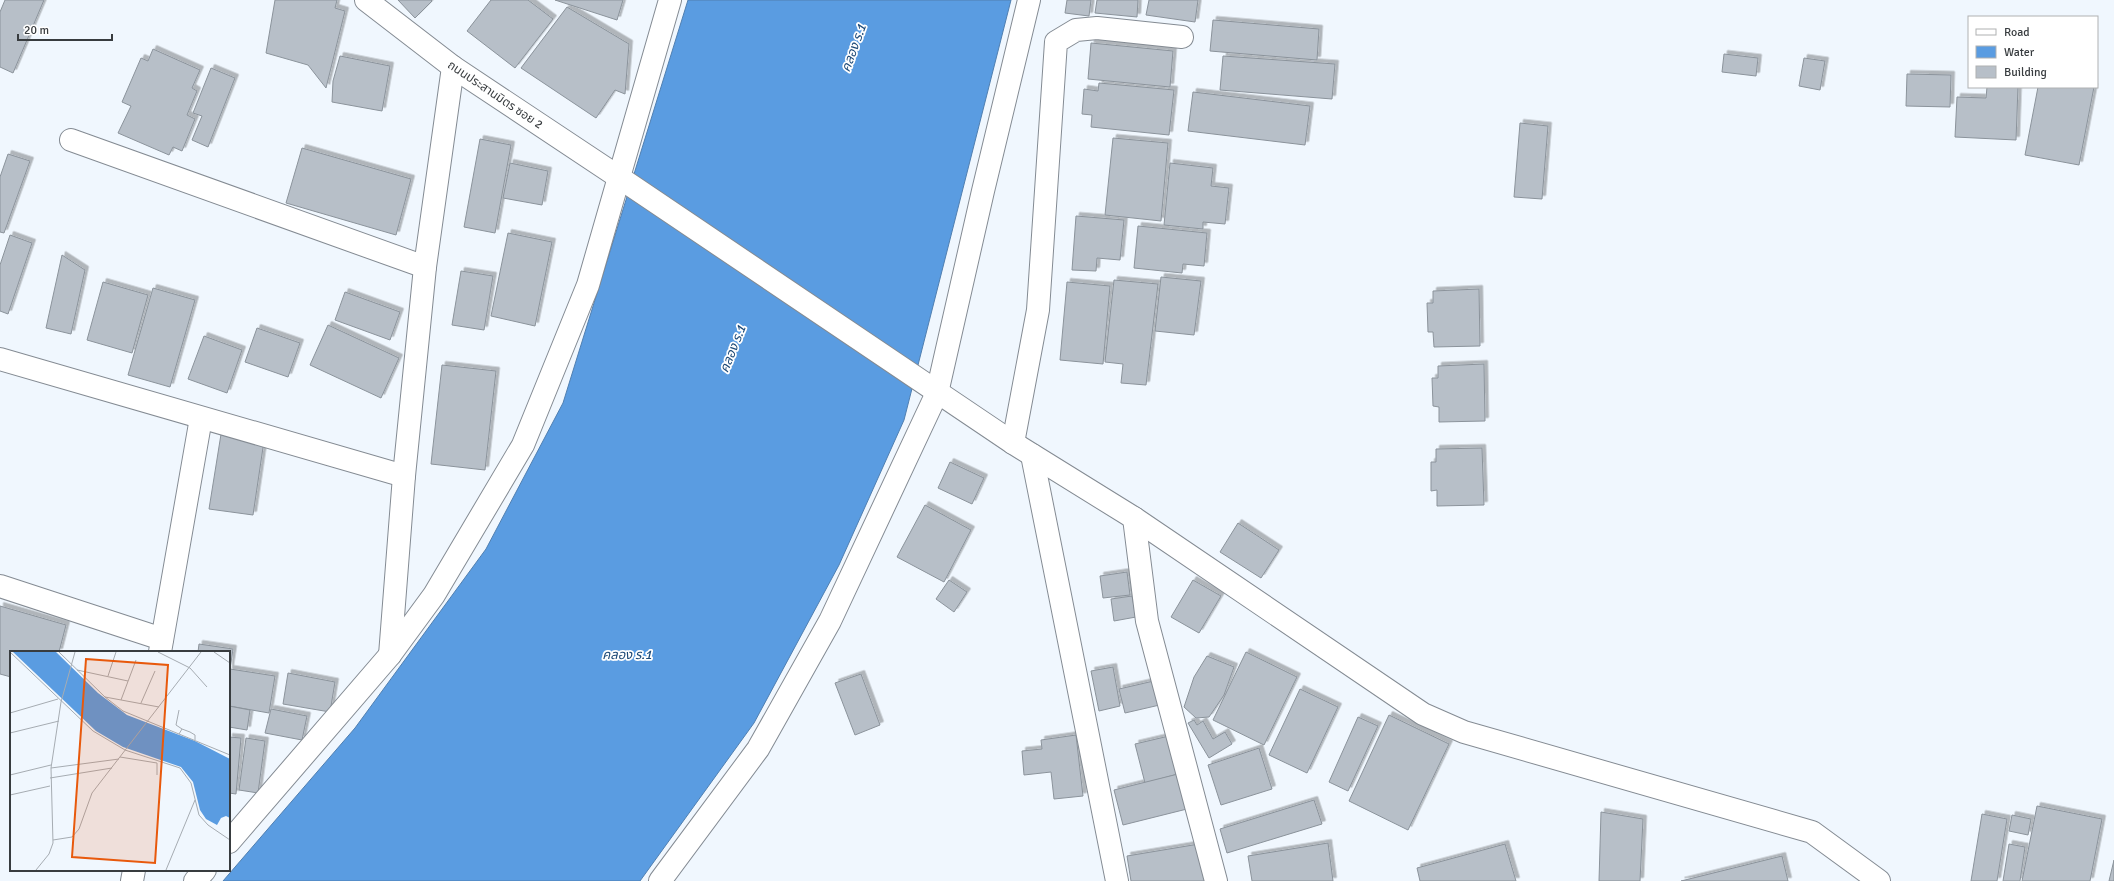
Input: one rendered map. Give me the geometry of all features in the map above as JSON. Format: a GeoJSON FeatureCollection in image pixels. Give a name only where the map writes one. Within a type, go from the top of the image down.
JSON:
{"type":"FeatureCollection","features":[{"type":"Feature","properties":{"kind":"street","name":"ถนนประสานมิตร ซอย 2"},"geometry":{"type":"LineString","coordinates":[[366,0],[452,68],[624,181],[1013,443],[1134,518],[1423,714],[1464,732],[1812,832],[1879,881]]}},
{"type":"Feature","properties":{"kind":"street"},"geometry":{"type":"LineString","coordinates":[[230,841],[390,655],[434,595],[523,445],[588,285],[624,181],[670,0]]}},
{"type":"Feature","properties":{"kind":"street"},"geometry":{"type":"LineString","coordinates":[[660,881],[758,749],[830,621],[931,388],[1029,0]]}},
{"type":"Feature","properties":{"kind":"street"},"geometry":{"type":"LineString","coordinates":[[1013,443],[1038,310],[1056,42],[1076,30],[1097,28],[1182,37]]}},
{"type":"Feature","properties":{"kind":"street"},"geometry":{"type":"LineString","coordinates":[[390,655],[404,476],[425,267],[452,68]]}},
{"type":"Feature","properties":{"kind":"street"},"geometry":{"type":"LineString","coordinates":[[71,140],[425,267]]}},
{"type":"Feature","properties":{"kind":"street"},"geometry":{"type":"LineString","coordinates":[[0,359],[404,476]]}},
{"type":"Feature","properties":{"kind":"street"},"geometry":{"type":"LineString","coordinates":[[0,586],[161,645],[201,418]]}},
{"type":"Feature","properties":{"kind":"street"},"geometry":{"type":"LineString","coordinates":[[1032,455],[1117,881]]}},
{"type":"Feature","properties":{"kind":"street"},"geometry":{"type":"LineString","coordinates":[[1134,518],[1147,621],[1216,881]]}},
{"type":"Feature","properties":{"kind":"street"},"geometry":{"type":"LineString","coordinates":[[132,881],[134,871]]}},
{"type":"Feature","properties":{"kind":"street"},"geometry":{"type":"LineString","coordinates":[[195,881],[204,871]]}},
{"type":"Feature","properties":{"kind":"water","name":"คลอง ร.1"},"geometry":{"type":"Polygon","coordinates":[[[688,0],[1011,0],[904,420],[839,565],[754,723],[640,881],[223,881],[355,728],[486,549],[563,403],[688,0]]]}},
{"type":"Feature","properties":{"kind":"building"},"geometry":{"type":"Polygon","coordinates":[[[5,0],[44,0],[13,73],[0,67],[0,12],[5,0]]]}},
{"type":"Feature","properties":{"kind":"building"},"geometry":{"type":"Polygon","coordinates":[[[275,0],[337,0],[335,8],[345,11],[326,88],[308,65],[266,53],[275,0]]]}},
{"type":"Feature","properties":{"kind":"building"},"geometry":{"type":"Polygon","coordinates":[[[398,0],[431,0],[432,1],[415,18],[398,0]]]}},
{"type":"Feature","properties":{"kind":"building"},"geometry":{"type":"Polygon","coordinates":[[[491,0],[528,0],[553,19],[515,68],[467,31],[491,0]]]}},
{"type":"Feature","properties":{"kind":"building"},"geometry":{"type":"Polygon","coordinates":[[[555,0],[623,0],[617,20],[555,0]]]}},
{"type":"Feature","properties":{"kind":"building"},"geometry":{"type":"Polygon","coordinates":[[[1067,0],[1091,0],[1089,16],[1065,13],[1067,0]]]}},
{"type":"Feature","properties":{"kind":"building"},"geometry":{"type":"Polygon","coordinates":[[[1097,0],[1138,0],[1137,17],[1095,13],[1097,0]]]}},
{"type":"Feature","properties":{"kind":"building"},"geometry":{"type":"Polygon","coordinates":[[[1149,0],[1198,0],[1195,22],[1146,15],[1149,0]]]}},
{"type":"Feature","properties":{"kind":"building"},"geometry":{"type":"Polygon","coordinates":[[[567,7],[629,44],[625,94],[615,90],[596,118],[521,68],[567,7]]]}},
{"type":"Feature","properties":{"kind":"building"},"geometry":{"type":"Polygon","coordinates":[[[1213,20],[1319,29],[1317,60],[1210,51],[1213,20]]]}},
{"type":"Feature","properties":{"kind":"building"},"geometry":{"type":"Polygon","coordinates":[[[1091,43],[1173,51],[1170,87],[1088,79],[1091,43]]]}},
{"type":"Feature","properties":{"kind":"building"},"geometry":{"type":"Polygon","coordinates":[[[153,49],[200,70],[192,88],[197,91],[187,115],[195,119],[182,151],[173,147],[169,155],[118,133],[131,106],[122,102],[141,58],[148,61],[153,49]]]}},
{"type":"Feature","properties":{"kind":"building"},"geometry":{"type":"Polygon","coordinates":[[[1724,54],[1758,58],[1756,76],[1722,72],[1724,54]]]}},
{"type":"Feature","properties":{"kind":"building"},"geometry":{"type":"Polygon","coordinates":[[[340,56],[390,66],[382,111],[332,102],[333,81],[340,56]]]}},
{"type":"Feature","properties":{"kind":"building"},"geometry":{"type":"Polygon","coordinates":[[[1223,56],[1335,64],[1332,99],[1220,90],[1223,56]]]}},
{"type":"Feature","properties":{"kind":"building"},"geometry":{"type":"Polygon","coordinates":[[[1804,58],[1825,61],[1820,90],[1799,86],[1804,58]]]}},
{"type":"Feature","properties":{"kind":"building"},"geometry":{"type":"Polygon","coordinates":[[[211,68],[235,78],[208,147],[192,140],[202,116],[193,113],[211,68]]]}},
{"type":"Feature","properties":{"kind":"building"},"geometry":{"type":"Polygon","coordinates":[[[1907,74],[1951,75],[1950,107],[1906,106],[1907,74]]]}},
{"type":"Feature","properties":{"kind":"building"},"geometry":{"type":"Polygon","coordinates":[[[1099,83],[1174,90],[1169,135],[1091,127],[1092,115],[1082,114],[1084,89],[1098,91],[1099,83]]]}},
{"type":"Feature","properties":{"kind":"building"},"geometry":{"type":"Polygon","coordinates":[[[1987,88],[2018,88],[2016,140],[1955,137],[1957,97],[1986,98],[1987,88]]]}},
{"type":"Feature","properties":{"kind":"building"},"geometry":{"type":"Polygon","coordinates":[[[2038,88],[2094,88],[2079,165],[2025,155],[2038,88]]]}},
{"type":"Feature","properties":{"kind":"building"},"geometry":{"type":"Polygon","coordinates":[[[1193,92],[1310,106],[1305,145],[1188,131],[1193,92]]]}},
{"type":"Feature","properties":{"kind":"building"},"geometry":{"type":"Polygon","coordinates":[[[1520,123],[1548,126],[1542,199],[1514,197],[1520,123]]]}},
{"type":"Feature","properties":{"kind":"building"},"geometry":{"type":"Polygon","coordinates":[[[1113,138],[1168,143],[1161,221],[1105,215],[1113,138]]]}},
{"type":"Feature","properties":{"kind":"building"},"geometry":{"type":"Polygon","coordinates":[[[480,139],[511,145],[495,233],[464,227],[480,139]]]}},
{"type":"Feature","properties":{"kind":"building"},"geometry":{"type":"Polygon","coordinates":[[[302,148],[411,179],[396,235],[286,203],[302,148]]]}},
{"type":"Feature","properties":{"kind":"building"},"geometry":{"type":"Polygon","coordinates":[[[8,154],[30,161],[4,233],[0,232],[0,177],[8,154]]]}},
{"type":"Feature","properties":{"kind":"building"},"geometry":{"type":"Polygon","coordinates":[[[510,163],[548,171],[542,205],[503,198],[510,163]]]}},
{"type":"Feature","properties":{"kind":"building"},"geometry":{"type":"Polygon","coordinates":[[[1170,163],[1213,168],[1211,186],[1229,188],[1225,224],[1203,222],[1203,229],[1164,225],[1170,163]]]}},
{"type":"Feature","properties":{"kind":"building"},"geometry":{"type":"Polygon","coordinates":[[[1076,216],[1124,220],[1120,260],[1097,258],[1096,271],[1072,270],[1076,216]]]}},
{"type":"Feature","properties":{"kind":"building"},"geometry":{"type":"Polygon","coordinates":[[[1138,226],[1207,233],[1204,266],[1183,264],[1182,273],[1134,268],[1138,226]]]}},
{"type":"Feature","properties":{"kind":"building"},"geometry":{"type":"Polygon","coordinates":[[[508,233],[552,242],[535,326],[491,316],[508,233]]]}},
{"type":"Feature","properties":{"kind":"building"},"geometry":{"type":"Polygon","coordinates":[[[10,235],[32,243],[8,314],[0,311],[0,265],[10,235]]]}},
{"type":"Feature","properties":{"kind":"building"},"geometry":{"type":"Polygon","coordinates":[[[62,255],[85,270],[71,334],[46,328],[62,255]]]}},
{"type":"Feature","properties":{"kind":"building"},"geometry":{"type":"Polygon","coordinates":[[[461,271],[493,276],[484,330],[452,325],[461,271]]]}},
{"type":"Feature","properties":{"kind":"building"},"geometry":{"type":"Polygon","coordinates":[[[1161,277],[1201,281],[1194,335],[1155,331],[1161,277]]]}},
{"type":"Feature","properties":{"kind":"building"},"geometry":{"type":"Polygon","coordinates":[[[1114,280],[1158,284],[1146,385],[1121,383],[1123,364],[1105,362],[1114,280]]]}},
{"type":"Feature","properties":{"kind":"building"},"geometry":{"type":"Polygon","coordinates":[[[103,282],[148,295],[132,353],[87,340],[103,282]]]}},
{"type":"Feature","properties":{"kind":"building"},"geometry":{"type":"Polygon","coordinates":[[[1067,282],[1110,286],[1103,364],[1060,360],[1067,282]]]}},
{"type":"Feature","properties":{"kind":"building"},"geometry":{"type":"Polygon","coordinates":[[[153,288],[195,300],[170,387],[128,375],[153,288]]]}},
{"type":"Feature","properties":{"kind":"building"},"geometry":{"type":"Polygon","coordinates":[[[1479,289],[1480,346],[1434,347],[1433,332],[1428,332],[1427,303],[1433,303],[1433,291],[1479,289]]]}},
{"type":"Feature","properties":{"kind":"building"},"geometry":{"type":"Polygon","coordinates":[[[345,292],[400,312],[390,340],[335,320],[345,292]]]}},
{"type":"Feature","properties":{"kind":"building"},"geometry":{"type":"Polygon","coordinates":[[[328,325],[399,358],[381,398],[310,365],[328,325]]]}},
{"type":"Feature","properties":{"kind":"building"},"geometry":{"type":"Polygon","coordinates":[[[257,328],[300,343],[288,377],[245,362],[257,328]]]}},
{"type":"Feature","properties":{"kind":"building"},"geometry":{"type":"Polygon","coordinates":[[[204,336],[242,350],[227,393],[188,379],[204,336]]]}},
{"type":"Feature","properties":{"kind":"building"},"geometry":{"type":"Polygon","coordinates":[[[1484,364],[1485,421],[1439,422],[1439,407],[1433,406],[1432,378],[1438,378],[1438,366],[1484,364]]]}},
{"type":"Feature","properties":{"kind":"building"},"geometry":{"type":"Polygon","coordinates":[[[442,365],[496,371],[485,470],[431,464],[442,365]]]}},
{"type":"Feature","properties":{"kind":"building"},"geometry":{"type":"Polygon","coordinates":[[[222,428],[265,434],[253,515],[209,509],[222,428]]]}},
{"type":"Feature","properties":{"kind":"building"},"geometry":{"type":"Polygon","coordinates":[[[1482,448],[1484,505],[1437,506],[1437,490],[1431,491],[1431,462],[1436,462],[1436,449],[1482,448]]]}},
{"type":"Feature","properties":{"kind":"building"},"geometry":{"type":"Polygon","coordinates":[[[950,462],[984,478],[972,504],[938,488],[950,462]]]}},
{"type":"Feature","properties":{"kind":"building"},"geometry":{"type":"Polygon","coordinates":[[[925,505],[971,530],[944,582],[897,557],[925,505]]]}},
{"type":"Feature","properties":{"kind":"building"},"geometry":{"type":"Polygon","coordinates":[[[1238,523],[1279,550],[1261,578],[1220,552],[1238,523]]]}},
{"type":"Feature","properties":{"kind":"building"},"geometry":{"type":"Polygon","coordinates":[[[1127,572],[1130,595],[1103,598],[1100,576],[1127,572]]]}},
{"type":"Feature","properties":{"kind":"building"},"geometry":{"type":"Polygon","coordinates":[[[949,580],[967,592],[954,612],[936,599],[949,580]]]}},
{"type":"Feature","properties":{"kind":"building"},"geometry":{"type":"Polygon","coordinates":[[[1193,580],[1221,596],[1199,633],[1171,617],[1193,580]]]}},
{"type":"Feature","properties":{"kind":"building"},"geometry":{"type":"Polygon","coordinates":[[[1132,596],[1136,617],[1114,621],[1111,599],[1132,596]]]}},
{"type":"Feature","properties":{"kind":"building"},"geometry":{"type":"Polygon","coordinates":[[[0,606],[66,625],[59,651],[10,651],[10,677],[0,674],[0,606]]]}},
{"type":"Feature","properties":{"kind":"building"},"geometry":{"type":"Polygon","coordinates":[[[199,644],[233,649],[230,669],[230,651],[198,651],[199,644]]]}},
{"type":"Feature","properties":{"kind":"building"},"geometry":{"type":"Polygon","coordinates":[[[1246,652],[1297,677],[1264,745],[1213,720],[1246,652]]]}},
{"type":"Feature","properties":{"kind":"building"},"geometry":{"type":"Polygon","coordinates":[[[1207,656],[1234,667],[1224,695],[1209,717],[1196,718],[1184,707],[1194,677],[1207,656]]]}},
{"type":"Feature","properties":{"kind":"building"},"geometry":{"type":"Polygon","coordinates":[[[1113,667],[1120,706],[1099,711],[1091,671],[1113,667]]]}},
{"type":"Feature","properties":{"kind":"building"},"geometry":{"type":"Polygon","coordinates":[[[230,669],[275,676],[269,713],[230,706],[230,669]]]}},
{"type":"Feature","properties":{"kind":"building"},"geometry":{"type":"Polygon","coordinates":[[[288,673],[335,682],[330,712],[283,704],[288,673]]]}},
{"type":"Feature","properties":{"kind":"building"},"geometry":{"type":"Polygon","coordinates":[[[861,674],[880,725],[855,735],[835,683],[861,674]]]}},
{"type":"Feature","properties":{"kind":"building"},"geometry":{"type":"Polygon","coordinates":[[[1158,680],[1164,704],[1125,713],[1119,689],[1158,680]]]}},
{"type":"Feature","properties":{"kind":"building"},"geometry":{"type":"Polygon","coordinates":[[[1300,689],[1338,707],[1307,773],[1269,755],[1300,689]]]}},
{"type":"Feature","properties":{"kind":"building"},"geometry":{"type":"Polygon","coordinates":[[[230,706],[250,710],[247,730],[230,727],[230,706]]]}},
{"type":"Feature","properties":{"kind":"building"},"geometry":{"type":"Polygon","coordinates":[[[271,709],[307,716],[302,740],[265,733],[271,709]]]}},
{"type":"Feature","properties":{"kind":"building"},"geometry":{"type":"Polygon","coordinates":[[[1389,715],[1449,744],[1408,830],[1349,801],[1389,715]]]}},
{"type":"Feature","properties":{"kind":"building"},"geometry":{"type":"Polygon","coordinates":[[[1358,717],[1378,726],[1348,791],[1329,782],[1358,717]]]}},
{"type":"Feature","properties":{"kind":"building"},"geometry":{"type":"Polygon","coordinates":[[[1194,720],[1197,725],[1203,721],[1213,739],[1225,732],[1232,744],[1209,758],[1188,723],[1194,720]]]}},
{"type":"Feature","properties":{"kind":"building"},"geometry":{"type":"Polygon","coordinates":[[[1076,735],[1083,796],[1054,799],[1051,772],[1024,775],[1022,751],[1042,749],[1041,740],[1076,735]]]}},
{"type":"Feature","properties":{"kind":"building"},"geometry":{"type":"Polygon","coordinates":[[[1169,736],[1178,774],[1145,783],[1135,744],[1169,736]]]}},
{"type":"Feature","properties":{"kind":"building"},"geometry":{"type":"Polygon","coordinates":[[[230,737],[241,738],[236,794],[230,793],[230,737]]]}},
{"type":"Feature","properties":{"kind":"building"},"geometry":{"type":"Polygon","coordinates":[[[246,738],[265,741],[258,793],[239,790],[246,738]]]}},
{"type":"Feature","properties":{"kind":"building"},"geometry":{"type":"Polygon","coordinates":[[[1259,748],[1272,789],[1221,805],[1208,765],[1259,748]]]}},
{"type":"Feature","properties":{"kind":"building"},"geometry":{"type":"Polygon","coordinates":[[[1178,774],[1187,809],[1123,825],[1114,790],[1178,774]]]}},
{"type":"Feature","properties":{"kind":"building"},"geometry":{"type":"Polygon","coordinates":[[[1314,800],[1322,824],[1227,853],[1220,829],[1314,800]]]}},
{"type":"Feature","properties":{"kind":"building"},"geometry":{"type":"Polygon","coordinates":[[[2037,806],[2102,819],[2090,881],[2022,881],[2037,806]]]}},
{"type":"Feature","properties":{"kind":"building"},"geometry":{"type":"Polygon","coordinates":[[[1601,812],[1643,819],[1640,881],[1599,881],[1601,812]]]}},
{"type":"Feature","properties":{"kind":"building"},"geometry":{"type":"Polygon","coordinates":[[[1982,814],[2007,819],[1997,881],[1971,881],[1982,814]]]}},
{"type":"Feature","properties":{"kind":"building"},"geometry":{"type":"Polygon","coordinates":[[[2012,815],[2031,819],[2028,835],[2009,831],[2012,815]]]}},
{"type":"Feature","properties":{"kind":"building"},"geometry":{"type":"Polygon","coordinates":[[[1328,843],[1333,881],[1252,881],[1248,856],[1328,843]]]}},
{"type":"Feature","properties":{"kind":"building"},"geometry":{"type":"Polygon","coordinates":[[[1199,844],[1205,881],[1131,881],[1127,856],[1199,844]]]}},
{"type":"Feature","properties":{"kind":"building"},"geometry":{"type":"Polygon","coordinates":[[[1505,844],[1516,881],[1420,881],[1417,868],[1505,844]]]}},
{"type":"Feature","properties":{"kind":"building"},"geometry":{"type":"Polygon","coordinates":[[[2009,844],[2025,847],[2020,881],[2003,881],[2009,844]]]}},
{"type":"Feature","properties":{"kind":"building"},"geometry":{"type":"Polygon","coordinates":[[[1782,856],[1788,881],[1681,881],[1782,856]]]}},
{"type":"Feature","properties":{"kind":"building"},"geometry":{"type":"Polygon","coordinates":[[[2114,860],[2114,881],[2109,881],[2114,860]]]}}]}
